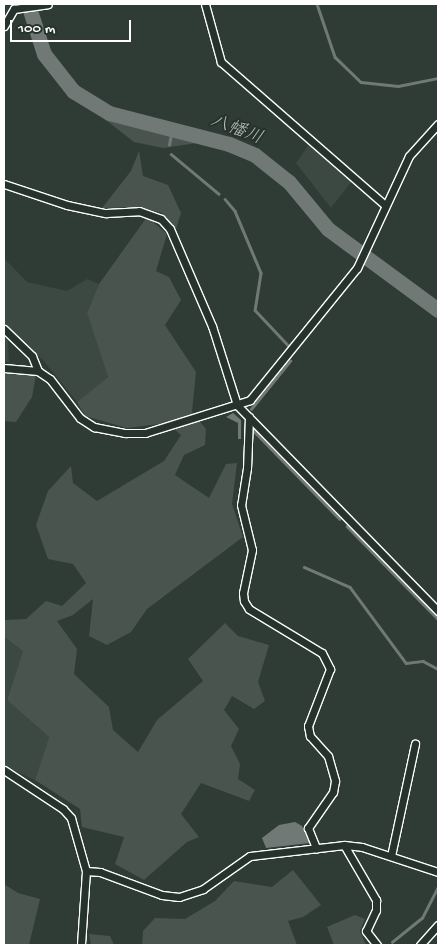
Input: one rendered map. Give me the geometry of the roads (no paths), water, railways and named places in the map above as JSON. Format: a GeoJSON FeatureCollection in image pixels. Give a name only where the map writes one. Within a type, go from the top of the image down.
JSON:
{"type":"FeatureCollection","features":[{"type":"Feature","properties":{"kind":"street"},"geometry":{"type":"LineString","coordinates":[[4,26],[14,7],[46,4]]}},
{"type":"Feature","properties":{"kind":"street"},"geometry":{"type":"LineString","coordinates":[[205,4],[221,62],[385,205]]}},
{"type":"Feature","properties":{"kind":"street"},"geometry":{"type":"LineString","coordinates":[[4,368],[38,371],[50,379],[80,418],[94,427],[124,433],[145,433],[250,400],[357,268],[409,156],[438,124]]}},
{"type":"Feature","properties":{"kind":"street"},"geometry":{"type":"LineString","coordinates":[[4,184],[67,205],[106,212],[138,211],[161,219],[170,229],[212,326],[237,405],[438,611]]}},
{"type":"Feature","properties":{"kind":"street"},"geometry":{"type":"LineString","coordinates":[[4,329],[32,356],[38,371]]}},
{"type":"Feature","properties":{"kind":"street"},"geometry":{"type":"LineString","coordinates":[[249,417],[247,468],[241,505],[252,550],[243,593],[244,601],[250,609],[322,653],[330,669],[308,726],[310,736],[328,756],[335,781],[333,792],[308,828],[316,848]]}},
{"type":"Feature","properties":{"kind":"street"},"geometry":{"type":"LineString","coordinates":[[391,856],[415,744]]}},
{"type":"Feature","properties":{"kind":"street"},"geometry":{"type":"LineString","coordinates":[[4,770],[63,809],[71,818],[86,871],[80,945]]}},
{"type":"Feature","properties":{"kind":"street"},"geometry":{"type":"LineString","coordinates":[[344,845],[376,900],[376,910],[366,931],[377,945]]}},
{"type":"Feature","properties":{"kind":"street"},"geometry":{"type":"LineString","coordinates":[[86,871],[100,872],[162,895],[179,897],[203,889],[250,856],[344,845],[391,856],[438,872]]}},
{"type":"Feature","properties":{"kind":"street"},"geometry":{"type":"LineString","coordinates":[[420,945],[438,925]]}},
{"type":"Feature","properties":{"kind":"waterway","name":"八幡川"},"geometry":{"type":"LineString","coordinates":[[28,4],[44,54],[73,91],[109,113],[229,144],[255,155],[289,182],[328,229],[438,310]]}},
{"type":"Feature","properties":{"kind":"waterway"},"geometry":{"type":"LineString","coordinates":[[317,4],[335,57],[361,82],[398,86],[438,78]]}},
{"type":"Feature","properties":{"kind":"waterway"},"geometry":{"type":"LineString","coordinates":[[169,145],[172,130]]}},
{"type":"Feature","properties":{"kind":"waterway"},"geometry":{"type":"LineString","coordinates":[[171,154],[219,194]]}},
{"type":"Feature","properties":{"kind":"waterway"},"geometry":{"type":"LineString","coordinates":[[225,199],[235,211],[261,273],[255,310],[288,345]]}},
{"type":"Feature","properties":{"kind":"waterway"},"geometry":{"type":"LineString","coordinates":[[251,409],[290,361]]}},
{"type":"Feature","properties":{"kind":"waterway"},"geometry":{"type":"LineString","coordinates":[[253,430],[340,519]]}},
{"type":"Feature","properties":{"kind":"waterway"},"geometry":{"type":"LineString","coordinates":[[347,526],[438,619]]}},
{"type":"Feature","properties":{"kind":"waterway"},"geometry":{"type":"LineString","coordinates":[[304,567],[350,587],[406,663],[423,661],[438,669]]}},
{"type":"Feature","properties":{"kind":"waterway"},"geometry":{"type":"LineString","coordinates":[[392,942],[422,918],[438,886]]}}]}
